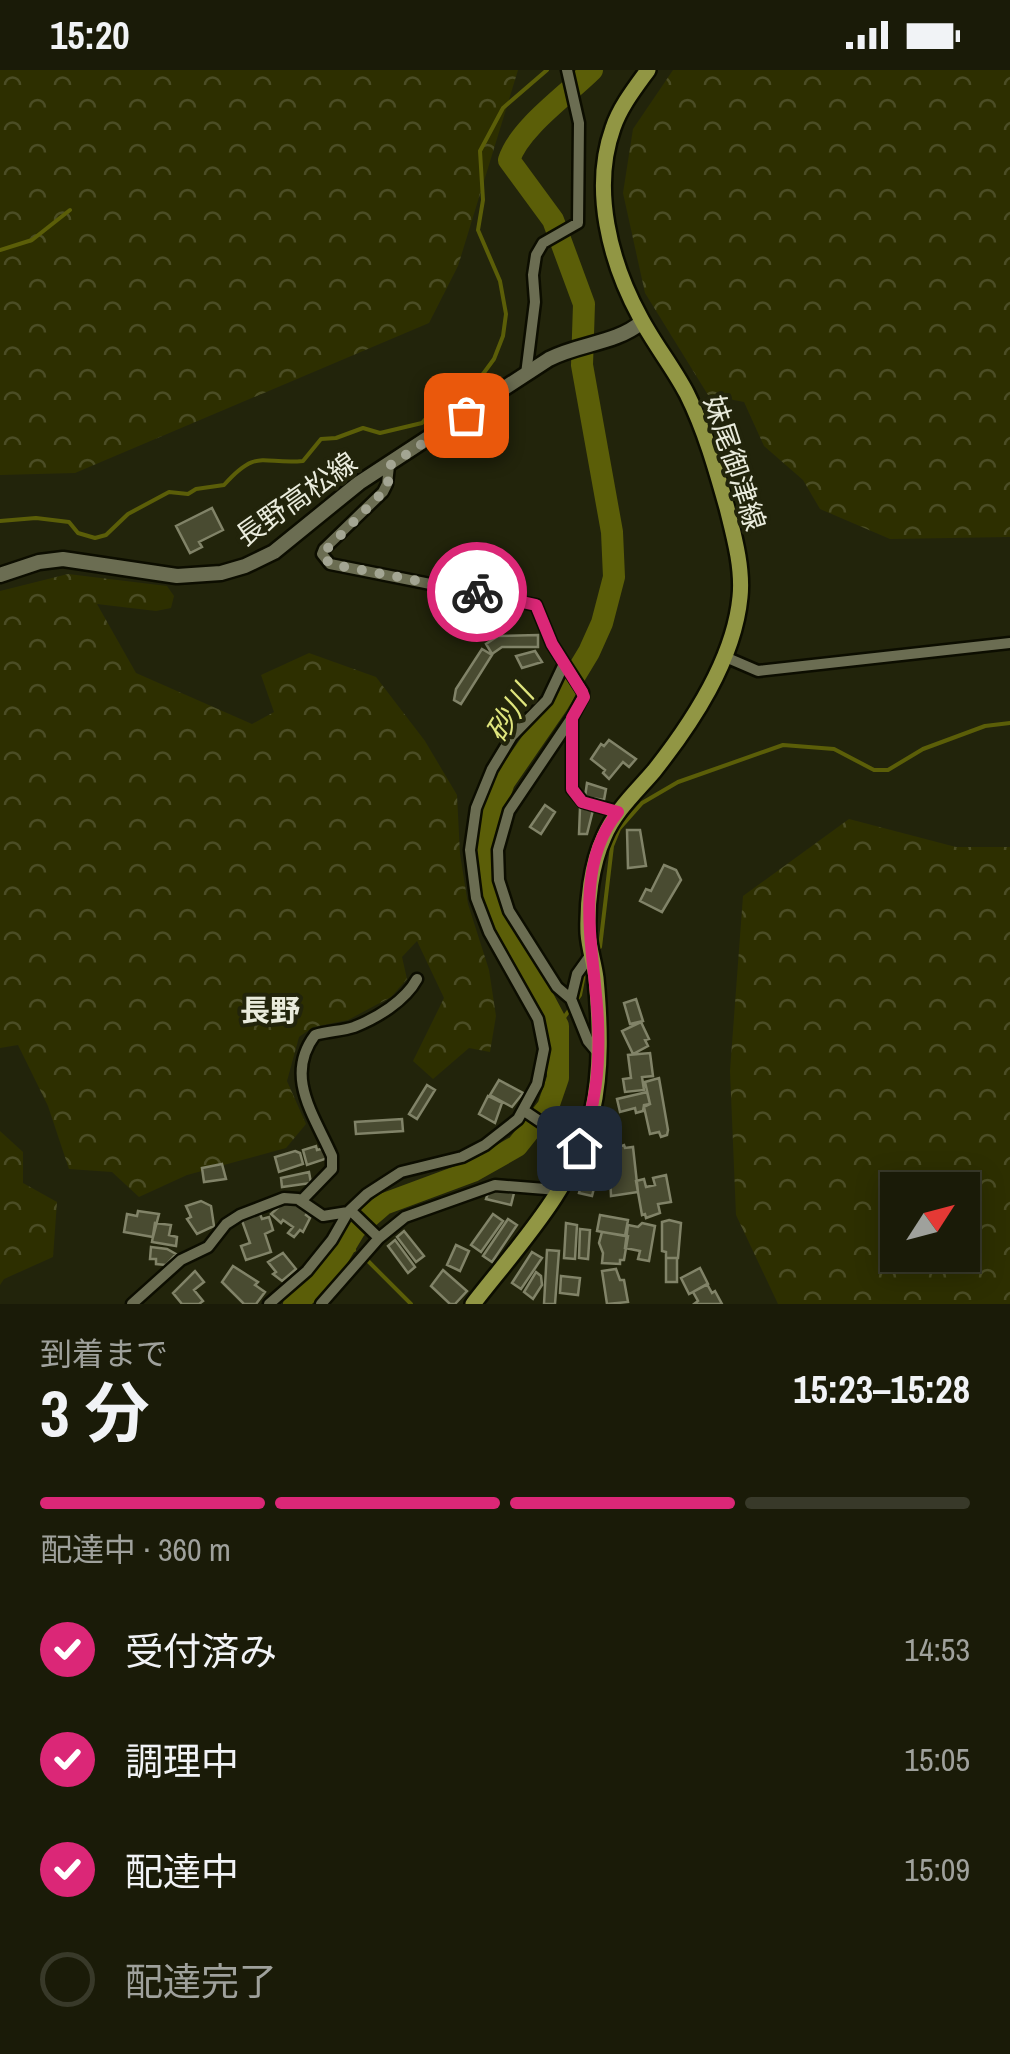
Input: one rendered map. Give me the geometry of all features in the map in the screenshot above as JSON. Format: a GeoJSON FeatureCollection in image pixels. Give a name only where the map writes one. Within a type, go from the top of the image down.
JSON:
{"type":"FeatureCollection","features":[{"type":"Feature","properties":{"kind":"main road","name":"妹尾御津線"},"geometry":{"type":"LineString","coordinates":[[473,1304],[558,1190],[591,1118],[598,1054],[596,979],[588,934],[590,891],[602,840],[618,812],[686,727],[723,656],[740,596],[735,539],[712,454],[678,378],[625,289],[612,252],[605,173],[614,124],[648,70]]}},
{"type":"Feature","properties":{"kind":"main road","name":"長野高松線"},"geometry":{"type":"LineString","coordinates":[[0,575],[63,559],[177,576],[221,573],[245,566],[274,552],[359,483],[526,374],[568,349],[623,336],[642,322]]}},
{"type":"Feature","properties":{"kind":"street"},"geometry":{"type":"LineString","coordinates":[[526,374],[535,302],[533,264],[539,249],[578,223],[579,123],[567,70]]}},
{"type":"Feature","properties":{"kind":"street"},"geometry":{"type":"LineString","coordinates":[[389,466],[388,484],[383,492],[324,548],[326,560],[330,564],[528,601],[540,612],[552,644],[584,697],[509,810],[498,850],[499,880],[509,911],[556,986],[571,999],[588,1041],[598,1054]]}},
{"type":"Feature","properties":{"kind":"street"},"geometry":{"type":"LineString","coordinates":[[723,656],[758,671],[1010,642]]}},
{"type":"Feature","properties":{"kind":"street"},"geometry":{"type":"LineString","coordinates":[[269,1304],[307,1272],[349,1211],[400,1172],[462,1157],[485,1145],[518,1119],[538,1084],[544,1049],[538,1019],[489,932],[476,898],[470,850],[476,808],[492,769],[512,736],[547,700],[564,664]]}},
{"type":"Feature","properties":{"kind":"street"},"geometry":{"type":"LineString","coordinates":[[572,718],[572,789],[582,802],[618,812]]}},
{"type":"Feature","properties":{"kind":"street"},"geometry":{"type":"LineString","coordinates":[[571,999],[577,974],[592,953]]}},
{"type":"Feature","properties":{"kind":"street"},"geometry":{"type":"LineString","coordinates":[[301,1201],[332,1170],[332,1156],[300,1079],[307,1046],[315,1035],[352,1028],[392,1006],[411,990],[417,979]]}},
{"type":"Feature","properties":{"kind":"street"},"geometry":{"type":"LineString","coordinates":[[523,1110],[579,1148]]}},
{"type":"Feature","properties":{"kind":"street"},"geometry":{"type":"LineString","coordinates":[[322,1304],[379,1238],[406,1218],[495,1185],[558,1190]]}},
{"type":"Feature","properties":{"kind":"street"},"geometry":{"type":"LineString","coordinates":[[132,1304],[181,1260],[208,1247],[226,1224],[240,1215],[284,1198],[301,1201],[323,1216],[349,1211]]}},
{"type":"Feature","properties":{"kind":"street"},"geometry":{"type":"LineString","coordinates":[[349,1211],[379,1238]]}},
{"type":"Feature","properties":{"kind":"green space"},"geometry":{"type":"Polygon","coordinates":[[[0,70],[518,70],[458,266],[429,323],[75,473],[0,475],[0,70]]]}},
{"type":"Feature","properties":{"kind":"green space"},"geometry":{"type":"Polygon","coordinates":[[[673,70],[1010,70],[1010,537],[890,539],[820,509],[803,480],[764,446],[744,402],[708,395],[645,293],[623,193],[633,129],[673,70]]]}},
{"type":"Feature","properties":{"kind":"green space"},"geometry":{"type":"Polygon","coordinates":[[[68,574],[167,586],[174,596],[171,608],[156,611],[97,604],[136,673],[252,724],[274,712],[261,675],[309,653],[376,677],[425,741],[457,795],[468,904],[489,970],[496,1016],[490,1052],[469,1048],[433,1079],[413,1061],[444,998],[417,941],[402,957],[407,979],[391,997],[348,1020],[313,1027],[299,1037],[287,1081],[306,1124],[286,1148],[187,1175],[139,1197],[112,1172],[69,1169],[48,1106],[18,1045],[0,1048],[0,591],[68,574]]]}},
{"type":"Feature","properties":{"kind":"green space"},"geometry":{"type":"Polygon","coordinates":[[[849,819],[956,847],[1010,847],[1010,1304],[778,1304],[736,1215],[730,1071],[743,896],[849,819]]]}},
{"type":"Feature","properties":{"kind":"green space"},"geometry":{"type":"Polygon","coordinates":[[[0,1131],[23,1152],[23,1183],[57,1202],[53,1257],[4,1279],[0,1285],[0,1131]]]}},
{"type":"Feature","properties":{"kind":"building"},"geometry":{"type":"Polygon","coordinates":[[[212,508],[223,530],[199,542],[202,547],[190,553],[176,526],[212,508]]]}},
{"type":"Feature","properties":{"kind":"building"},"geometry":{"type":"Polygon","coordinates":[[[538,635],[538,647],[502,647],[492,654],[486,644],[498,636],[538,635]]]}},
{"type":"Feature","properties":{"kind":"building"},"geometry":{"type":"Polygon","coordinates":[[[482,649],[492,655],[461,704],[454,700],[456,689],[482,649]]]}},
{"type":"Feature","properties":{"kind":"building"},"geometry":{"type":"Polygon","coordinates":[[[535,651],[542,662],[522,668],[516,656],[535,651]]]}},
{"type":"Feature","properties":{"kind":"building"},"geometry":{"type":"Polygon","coordinates":[[[609,740],[636,759],[629,767],[623,762],[609,779],[603,773],[605,770],[591,759],[601,744],[604,746],[609,740]]]}},
{"type":"Feature","properties":{"kind":"building"},"geometry":{"type":"Polygon","coordinates":[[[587,783],[606,789],[604,800],[585,797],[587,783]]]}},
{"type":"Feature","properties":{"kind":"building"},"geometry":{"type":"Polygon","coordinates":[[[545,805],[555,812],[541,834],[530,827],[545,805]]]}},
{"type":"Feature","properties":{"kind":"building"},"geometry":{"type":"Polygon","coordinates":[[[580,808],[593,810],[587,834],[579,834],[580,808]]]}},
{"type":"Feature","properties":{"kind":"building"},"geometry":{"type":"Polygon","coordinates":[[[627,830],[640,830],[646,866],[628,868],[627,830]]]}},
{"type":"Feature","properties":{"kind":"building"},"geometry":{"type":"Polygon","coordinates":[[[664,865],[676,870],[681,880],[662,912],[640,901],[646,889],[651,891],[664,865]]]}},
{"type":"Feature","properties":{"kind":"building"},"geometry":{"type":"Polygon","coordinates":[[[636,999],[643,1021],[630,1024],[624,1003],[636,999]]]}},
{"type":"Feature","properties":{"kind":"building"},"geometry":{"type":"Polygon","coordinates":[[[641,1022],[648,1046],[633,1054],[622,1031],[641,1022]]]}},
{"type":"Feature","properties":{"kind":"building"},"geometry":{"type":"Polygon","coordinates":[[[650,1053],[653,1076],[642,1077],[644,1090],[625,1092],[623,1079],[631,1078],[628,1055],[650,1053]]]}},
{"type":"Feature","properties":{"kind":"building"},"geometry":{"type":"Polygon","coordinates":[[[659,1078],[668,1130],[661,1137],[659,1132],[650,1134],[644,1107],[650,1104],[645,1082],[659,1078]]]}},
{"type":"Feature","properties":{"kind":"building"},"geometry":{"type":"Polygon","coordinates":[[[499,1080],[523,1093],[512,1107],[490,1095],[499,1080]]]}},
{"type":"Feature","properties":{"kind":"building"},"geometry":{"type":"Polygon","coordinates":[[[427,1085],[435,1090],[417,1119],[409,1114],[427,1085]]]}},
{"type":"Feature","properties":{"kind":"building"},"geometry":{"type":"Polygon","coordinates":[[[647,1092],[650,1104],[644,1105],[643,1111],[636,1113],[635,1108],[620,1112],[617,1099],[647,1092]]]}},
{"type":"Feature","properties":{"kind":"building"},"geometry":{"type":"Polygon","coordinates":[[[488,1096],[502,1103],[495,1123],[479,1114],[488,1096]]]}},
{"type":"Feature","properties":{"kind":"building"},"geometry":{"type":"Polygon","coordinates":[[[402,1119],[403,1131],[356,1134],[355,1122],[402,1119]]]}},
{"type":"Feature","properties":{"kind":"building"},"geometry":{"type":"Polygon","coordinates":[[[316,1146],[317,1150],[325,1148],[328,1158],[307,1165],[303,1150],[316,1146]]]}},
{"type":"Feature","properties":{"kind":"building"},"geometry":{"type":"Polygon","coordinates":[[[633,1147],[638,1192],[611,1196],[610,1173],[616,1172],[613,1149],[633,1147]]]}},
{"type":"Feature","properties":{"kind":"building"},"geometry":{"type":"Polygon","coordinates":[[[300,1153],[303,1164],[279,1172],[275,1157],[300,1153]]]}},
{"type":"Feature","properties":{"kind":"building"},"geometry":{"type":"Polygon","coordinates":[[[222,1164],[226,1179],[204,1182],[202,1168],[222,1164]]]}},
{"type":"Feature","properties":{"kind":"building"},"geometry":{"type":"Polygon","coordinates":[[[585,1170],[598,1173],[592,1196],[579,1193],[585,1170]]]}},
{"type":"Feature","properties":{"kind":"building"},"geometry":{"type":"Polygon","coordinates":[[[309,1172],[311,1183],[282,1187],[281,1178],[309,1172]]]}},
{"type":"Feature","properties":{"kind":"building"},"geometry":{"type":"Polygon","coordinates":[[[666,1175],[671,1202],[658,1204],[660,1213],[646,1218],[642,1215],[636,1181],[644,1179],[646,1187],[655,1185],[653,1178],[666,1175]]]}},
{"type":"Feature","properties":{"kind":"building"},"geometry":{"type":"Polygon","coordinates":[[[489,1190],[514,1193],[511,1205],[486,1199],[489,1190]]]}},
{"type":"Feature","properties":{"kind":"building"},"geometry":{"type":"Polygon","coordinates":[[[292,1200],[309,1211],[306,1215],[310,1218],[303,1232],[300,1230],[294,1237],[288,1233],[293,1227],[271,1214],[292,1200]]]}},
{"type":"Feature","properties":{"kind":"building"},"geometry":{"type":"Polygon","coordinates":[[[201,1201],[211,1206],[214,1226],[197,1234],[187,1219],[191,1217],[186,1206],[201,1201]]]}},
{"type":"Feature","properties":{"kind":"building"},"geometry":{"type":"Polygon","coordinates":[[[138,1211],[159,1214],[153,1237],[124,1232],[127,1214],[137,1216],[138,1211]]]}},
{"type":"Feature","properties":{"kind":"building"},"geometry":{"type":"Polygon","coordinates":[[[260,1214],[262,1219],[269,1217],[273,1230],[265,1234],[271,1252],[246,1260],[241,1246],[250,1243],[241,1218],[260,1214]]]}},
{"type":"Feature","properties":{"kind":"building"},"geometry":{"type":"Polygon","coordinates":[[[493,1214],[503,1221],[481,1252],[471,1245],[493,1214]]]}},
{"type":"Feature","properties":{"kind":"building"},"geometry":{"type":"Polygon","coordinates":[[[600,1215],[628,1220],[625,1236],[597,1231],[600,1215]]]}},
{"type":"Feature","properties":{"kind":"building"},"geometry":{"type":"Polygon","coordinates":[[[508,1219],[517,1225],[492,1262],[483,1256],[508,1219]]]}},
{"type":"Feature","properties":{"kind":"building"},"geometry":{"type":"Polygon","coordinates":[[[662,1222],[681,1223],[678,1258],[666,1258],[662,1251],[662,1222]]]}},
{"type":"Feature","properties":{"kind":"building"},"geometry":{"type":"Polygon","coordinates":[[[155,1223],[171,1225],[169,1235],[177,1237],[176,1246],[152,1242],[155,1223]]]}},
{"type":"Feature","properties":{"kind":"building"},"geometry":{"type":"Polygon","coordinates":[[[566,1223],[577,1225],[575,1259],[564,1258],[566,1223]]]}},
{"type":"Feature","properties":{"kind":"building"},"geometry":{"type":"Polygon","coordinates":[[[642,1223],[655,1226],[649,1261],[638,1259],[640,1251],[625,1248],[628,1225],[638,1227],[642,1223]]]}},
{"type":"Feature","properties":{"kind":"building"},"geometry":{"type":"Polygon","coordinates":[[[580,1229],[590,1230],[588,1259],[579,1258],[580,1229]]]}},
{"type":"Feature","properties":{"kind":"building"},"geometry":{"type":"Polygon","coordinates":[[[404,1231],[424,1256],[416,1262],[397,1237],[404,1231]]]}},
{"type":"Feature","properties":{"kind":"building"},"geometry":{"type":"Polygon","coordinates":[[[602,1232],[628,1236],[620,1264],[602,1263],[602,1232]]]}},
{"type":"Feature","properties":{"kind":"building"},"geometry":{"type":"Polygon","coordinates":[[[395,1240],[415,1267],[408,1273],[388,1246],[395,1240]]]}},
{"type":"Feature","properties":{"kind":"building"},"geometry":{"type":"Polygon","coordinates":[[[456,1245],[469,1251],[460,1271],[447,1265],[456,1245]]]}},
{"type":"Feature","properties":{"kind":"building"},"geometry":{"type":"Polygon","coordinates":[[[151,1247],[176,1254],[166,1265],[156,1264],[156,1259],[150,1259],[151,1247]]]}},
{"type":"Feature","properties":{"kind":"building"},"geometry":{"type":"Polygon","coordinates":[[[547,1250],[559,1251],[555,1304],[544,1304],[547,1250]]]}},
{"type":"Feature","properties":{"kind":"building"},"geometry":{"type":"Polygon","coordinates":[[[532,1252],[542,1258],[521,1289],[512,1283],[532,1252]]]}},
{"type":"Feature","properties":{"kind":"building"},"geometry":{"type":"Polygon","coordinates":[[[283,1253],[296,1269],[282,1281],[273,1274],[276,1272],[268,1262],[283,1253]]]}},
{"type":"Feature","properties":{"kind":"building"},"geometry":{"type":"Polygon","coordinates":[[[666,1258],[677,1258],[677,1282],[666,1282],[666,1258]]]}},
{"type":"Feature","properties":{"kind":"building"},"geometry":{"type":"Polygon","coordinates":[[[233,1266],[258,1282],[255,1285],[265,1292],[256,1304],[244,1304],[222,1282],[233,1266]]]}},
{"type":"Feature","properties":{"kind":"building"},"geometry":{"type":"Polygon","coordinates":[[[700,1268],[708,1284],[689,1294],[681,1278],[700,1268]]]}},
{"type":"Feature","properties":{"kind":"building"},"geometry":{"type":"Polygon","coordinates":[[[616,1269],[620,1280],[624,1280],[628,1302],[607,1304],[602,1271],[616,1269]]]}},
{"type":"Feature","properties":{"kind":"building"},"geometry":{"type":"Polygon","coordinates":[[[443,1270],[467,1291],[455,1304],[431,1286],[443,1270]]]}},
{"type":"Feature","properties":{"kind":"building"},"geometry":{"type":"Polygon","coordinates":[[[195,1271],[204,1282],[194,1290],[203,1301],[182,1304],[173,1293],[195,1271]]]}},
{"type":"Feature","properties":{"kind":"building"},"geometry":{"type":"Polygon","coordinates":[[[536,1272],[542,1285],[533,1299],[524,1292],[536,1272]]]}},
{"type":"Feature","properties":{"kind":"building"},"geometry":{"type":"Polygon","coordinates":[[[561,1276],[580,1278],[578,1295],[560,1293],[561,1276]]]}},
{"type":"Feature","properties":{"kind":"building"},"geometry":{"type":"Polygon","coordinates":[[[707,1284],[722,1304],[694,1304],[698,1301],[693,1292],[707,1284]]]}},
{"type":"Feature","properties":{"kind":"waterway"},"geometry":{"type":"LineString","coordinates":[[0,521],[36,518],[69,522],[78,533],[95,538],[106,535],[128,514],[169,492],[188,494],[224,485],[253,462],[303,461],[321,439],[363,428],[380,433],[422,423],[437,406],[483,374],[503,336],[506,314],[500,281],[478,230],[483,200],[480,151],[503,108],[547,70]]}},
{"type":"Feature","properties":{"kind":"waterway","name":"砂川"},"geometry":{"type":"LineString","coordinates":[[294,1304],[317,1286],[355,1229],[384,1204],[473,1171],[517,1146],[548,1107],[558,1078],[558,1026],[492,902],[486,863],[488,827],[504,782],[557,705],[602,623],[614,577],[612,532],[582,365],[584,304],[553,220],[509,160],[533,124],[592,70]]}},
{"type":"Feature","properties":{"kind":"waterway"},"geometry":{"type":"LineString","coordinates":[[0,250],[32,240],[70,210]]}},
{"type":"Feature","properties":{"kind":"waterway"},"geometry":{"type":"LineString","coordinates":[[600,947],[612,846],[619,829],[642,803],[678,782],[783,745],[834,749],[874,770],[888,770],[923,749],[985,726],[1010,723]]}},
{"type":"Feature","properties":{"kind":"waterway"},"geometry":{"type":"LineString","coordinates":[[558,1026],[580,995],[585,969]]}},
{"type":"Feature","properties":{"kind":"waterway"},"geometry":{"type":"LineString","coordinates":[[347,1243],[354,1250]]}},
{"type":"Feature","properties":{"kind":"waterway"},"geometry":{"type":"LineString","coordinates":[[368,1261],[411,1304]]}},
{"type":"Feature","properties":{"kind":"way so far"},"geometry":{"type":"LineString","coordinates":[[466,415],[389,466],[388,484],[383,492],[322,554],[330,564],[477,592]]}},
{"type":"Feature","properties":{"kind":"district","name":"長野"},"geometry":{"type":"Point","coordinates":[270,1011]}},
{"type":"Feature","properties":{"kind":"route"},"geometry":{"type":"LineString","coordinates":[[477,592],[536,605],[552,644],[584,697],[572,718],[572,789],[582,802],[618,812],[602,840],[590,891],[588,934],[596,979],[597,1084],[591,1118],[579,1148]]}}]}
